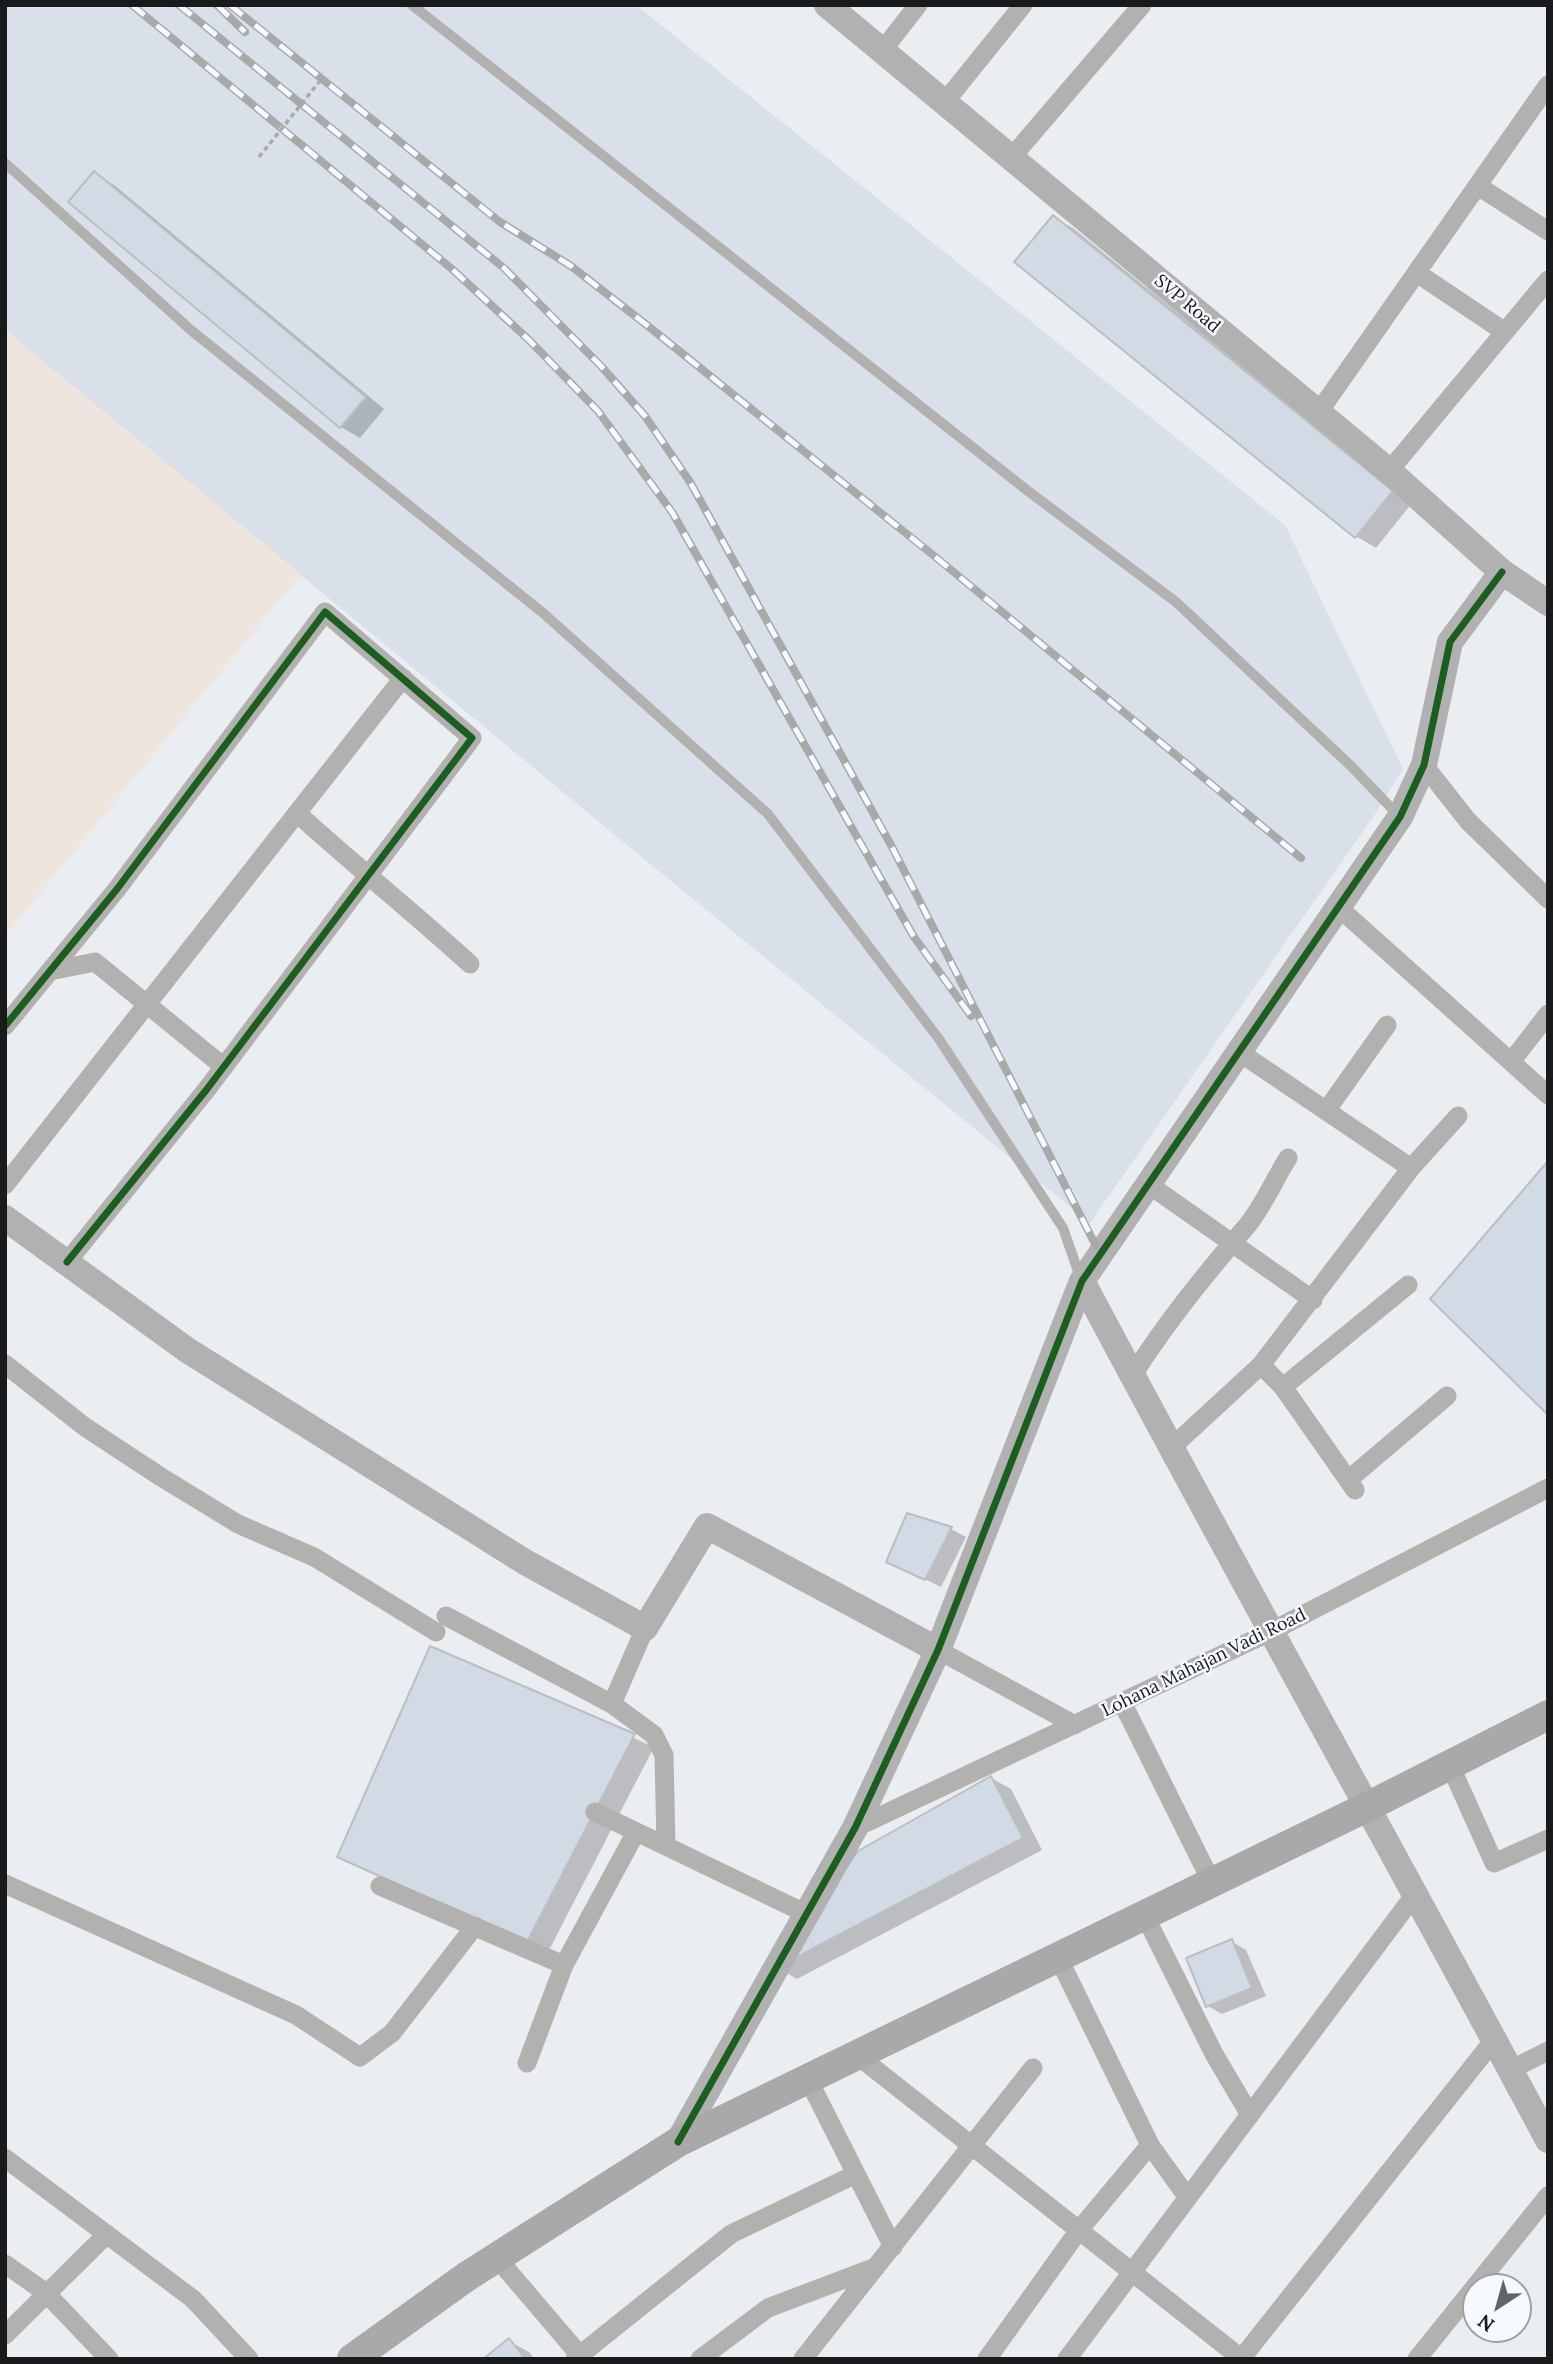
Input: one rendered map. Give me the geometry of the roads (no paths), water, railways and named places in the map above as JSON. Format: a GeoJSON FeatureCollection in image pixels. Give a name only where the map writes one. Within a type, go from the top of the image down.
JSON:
{"type":"FeatureCollection","features":[{"type":"Feature","properties":{"kind":"main road"},"geometry":{"type":"LineString","coordinates":[[352,2359],[497,2258],[678,2142],[1369,1806],[1548,1715]]}},
{"type":"Feature","properties":{"kind":"street","name":"SVP Road"},"geometry":{"type":"LineString","coordinates":[[827,5],[1388,471],[1502,572],[1546,600]]}},
{"type":"Feature","properties":{"kind":"street"},"geometry":{"type":"LineString","coordinates":[[881,51],[918,5]]}},
{"type":"Feature","properties":{"kind":"street"},"geometry":{"type":"LineString","coordinates":[[944,103],[1023,5]]}},
{"type":"Feature","properties":{"kind":"street"},"geometry":{"type":"LineString","coordinates":[[1011,158],[1142,5]]}},
{"type":"Feature","properties":{"kind":"street"},"geometry":{"type":"LineString","coordinates":[[1318,413],[1548,85]]}},
{"type":"Feature","properties":{"kind":"street"},"geometry":{"type":"LineString","coordinates":[[1478,186],[1548,230]]}},
{"type":"Feature","properties":{"kind":"street"},"geometry":{"type":"LineString","coordinates":[[1417,273],[1505,332]]}},
{"type":"Feature","properties":{"kind":"street"},"geometry":{"type":"LineString","coordinates":[[1388,471],[1548,280]]}},
{"type":"Feature","properties":{"kind":"street"},"geometry":{"type":"LineString","coordinates":[[678,2142],[855,1828],[938,1650],[1082,1281],[1400,817],[1424,765],[1450,642],[1502,572]]}},
{"type":"Feature","properties":{"kind":"street"},"geometry":{"type":"LineString","coordinates":[[5,1026],[117,889],[325,612],[472,738],[224,1067],[67,1262]]}},
{"type":"Feature","properties":{"kind":"street"},"geometry":{"type":"LineString","coordinates":[[5,1185],[403,678]]}},
{"type":"Feature","properties":{"kind":"street"},"geometry":{"type":"LineString","coordinates":[[1424,765],[1468,821],[1548,899]]}},
{"type":"Feature","properties":{"kind":"street"},"geometry":{"type":"LineString","coordinates":[[297,813],[368,878],[397,897],[470,964]]}},
{"type":"Feature","properties":{"kind":"street"},"geometry":{"type":"LineString","coordinates":[[1338,907],[1548,1095]]}},
{"type":"Feature","properties":{"kind":"street"},"geometry":{"type":"LineString","coordinates":[[50,971],[95,962],[224,1067]]}},
{"type":"Feature","properties":{"kind":"street"},"geometry":{"type":"LineString","coordinates":[[1511,1062],[1548,1014]]}},
{"type":"Feature","properties":{"kind":"street"},"geometry":{"type":"LineString","coordinates":[[1326,1111],[1387,1025]]}},
{"type":"Feature","properties":{"kind":"street"},"geometry":{"type":"LineString","coordinates":[[1239,1052],[1411,1168]]}},
{"type":"Feature","properties":{"kind":"street"},"geometry":{"type":"LineString","coordinates":[[1171,1448],[1261,1365],[1411,1168],[1458,1116]]}},
{"type":"Feature","properties":{"kind":"street"},"geometry":{"type":"LineString","coordinates":[[1132,1376],[1167,1320],[1229,1243],[1247,1226],[1287,1158]]}},
{"type":"Feature","properties":{"kind":"street"},"geometry":{"type":"LineString","coordinates":[[1148,1184],[1313,1300]]}},
{"type":"Feature","properties":{"kind":"street"},"geometry":{"type":"LineString","coordinates":[[5,1218],[187,1350],[525,1563],[645,1628]]}},
{"type":"Feature","properties":{"kind":"street"},"geometry":{"type":"LineString","coordinates":[[1082,1281],[1270,1632],[1369,1806],[1548,2140]]}},
{"type":"Feature","properties":{"kind":"street"},"geometry":{"type":"LineString","coordinates":[[1283,1387],[1408,1285]]}},
{"type":"Feature","properties":{"kind":"street"},"geometry":{"type":"LineString","coordinates":[[5,1364],[85,1427],[238,1524],[314,1557],[441,1624],[612,1704],[654,1735],[664,1755],[666,1846]]}},
{"type":"Feature","properties":{"kind":"street"},"geometry":{"type":"LineString","coordinates":[[1261,1365],[1283,1387],[1352,1485],[1447,1396]]}},
{"type":"Feature","properties":{"kind":"street","name":"Lohana Mahajan Vadi Road"},"geometry":{"type":"LineString","coordinates":[[855,1828],[1270,1632],[1548,1488]]}},
{"type":"Feature","properties":{"kind":"street"},"geometry":{"type":"LineString","coordinates":[[612,1704],[645,1628],[706,1526],[1075,1725]]}},
{"type":"Feature","properties":{"kind":"street"},"geometry":{"type":"LineString","coordinates":[[1122,1702],[1212,1883]]}},
{"type":"Feature","properties":{"kind":"street"},"geometry":{"type":"LineString","coordinates":[[1450,1765],[1494,1863],[1548,1839]]}},
{"type":"Feature","properties":{"kind":"street"},"geometry":{"type":"LineString","coordinates":[[595,1812],[807,1914]]}},
{"type":"Feature","properties":{"kind":"street"},"geometry":{"type":"LineString","coordinates":[[527,2063],[565,1965],[636,1832]]}},
{"type":"Feature","properties":{"kind":"street"},"geometry":{"type":"LineString","coordinates":[[5,1884],[296,2015],[360,2057],[393,2034],[475,1926]]}},
{"type":"Feature","properties":{"kind":"street"},"geometry":{"type":"LineString","coordinates":[[380,1886],[565,1965]]}},
{"type":"Feature","properties":{"kind":"street"},"geometry":{"type":"LineString","coordinates":[[1067,2359],[1416,1893]]}},
{"type":"Feature","properties":{"kind":"street"},"geometry":{"type":"LineString","coordinates":[[1144,1916],[1214,2054],[1250,2115]]}},
{"type":"Feature","properties":{"kind":"street"},"geometry":{"type":"LineString","coordinates":[[1058,1957],[1150,2145],[1188,2198]]}},
{"type":"Feature","properties":{"kind":"street"},"geometry":{"type":"LineString","coordinates":[[857,2055],[1242,2359],[1494,2040]]}},
{"type":"Feature","properties":{"kind":"street"},"geometry":{"type":"LineString","coordinates":[[1510,2070],[1548,2051]]}},
{"type":"Feature","properties":{"kind":"street"},"geometry":{"type":"LineString","coordinates":[[803,2359],[1033,2068]]}},
{"type":"Feature","properties":{"kind":"street"},"geometry":{"type":"LineString","coordinates":[[808,2079],[893,2246]]}},
{"type":"Feature","properties":{"kind":"street"},"geometry":{"type":"LineString","coordinates":[[988,2359],[1079,2230],[1150,2145]]}},
{"type":"Feature","properties":{"kind":"street"},"geometry":{"type":"LineString","coordinates":[[5,2158],[193,2299],[249,2359]]}},
{"type":"Feature","properties":{"kind":"street"},"geometry":{"type":"LineString","coordinates":[[497,2258],[579,2358],[731,2234],[856,2174]]}},
{"type":"Feature","properties":{"kind":"street"},"geometry":{"type":"LineString","coordinates":[[1417,2359],[1548,2196]]}},
{"type":"Feature","properties":{"kind":"street"},"geometry":{"type":"LineString","coordinates":[[5,2335],[45,2292],[107,2234]]}},
{"type":"Feature","properties":{"kind":"street"},"geometry":{"type":"LineString","coordinates":[[5,2264],[45,2292],[109,2359]]}},
{"type":"Feature","properties":{"kind":"street"},"geometry":{"type":"LineString","coordinates":[[700,2359],[768,2308],[877,2267]]}},
{"type":"Feature","properties":{"kind":"lane"},"geometry":{"type":"LineString","coordinates":[[412,5],[1028,491],[1176,602],[1351,766],[1400,817]]}},
{"type":"Feature","properties":{"kind":"lane"},"geometry":{"type":"LineString","coordinates":[[5,163],[192,331],[543,613],[768,814],[939,1040],[1063,1228],[1082,1281]]}},
{"type":"Feature","properties":{"kind":"railway"},"geometry":{"type":"LineString","coordinates":[[132,5],[452,269],[528,339],[598,411],[672,512],[914,937],[971,1016]]}},
{"type":"Feature","properties":{"kind":"railway"},"geometry":{"type":"LineString","coordinates":[[179,5],[504,268],[601,366],[645,416],[690,482],[892,847],[1096,1246]]}},
{"type":"Feature","properties":{"kind":"railway"},"geometry":{"type":"LineString","coordinates":[[217,5],[245,32]]}},
{"type":"Feature","properties":{"kind":"railway"},"geometry":{"type":"LineString","coordinates":[[230,5],[500,222],[571,266],[648,326],[933,555],[1301,858]]}}]}
